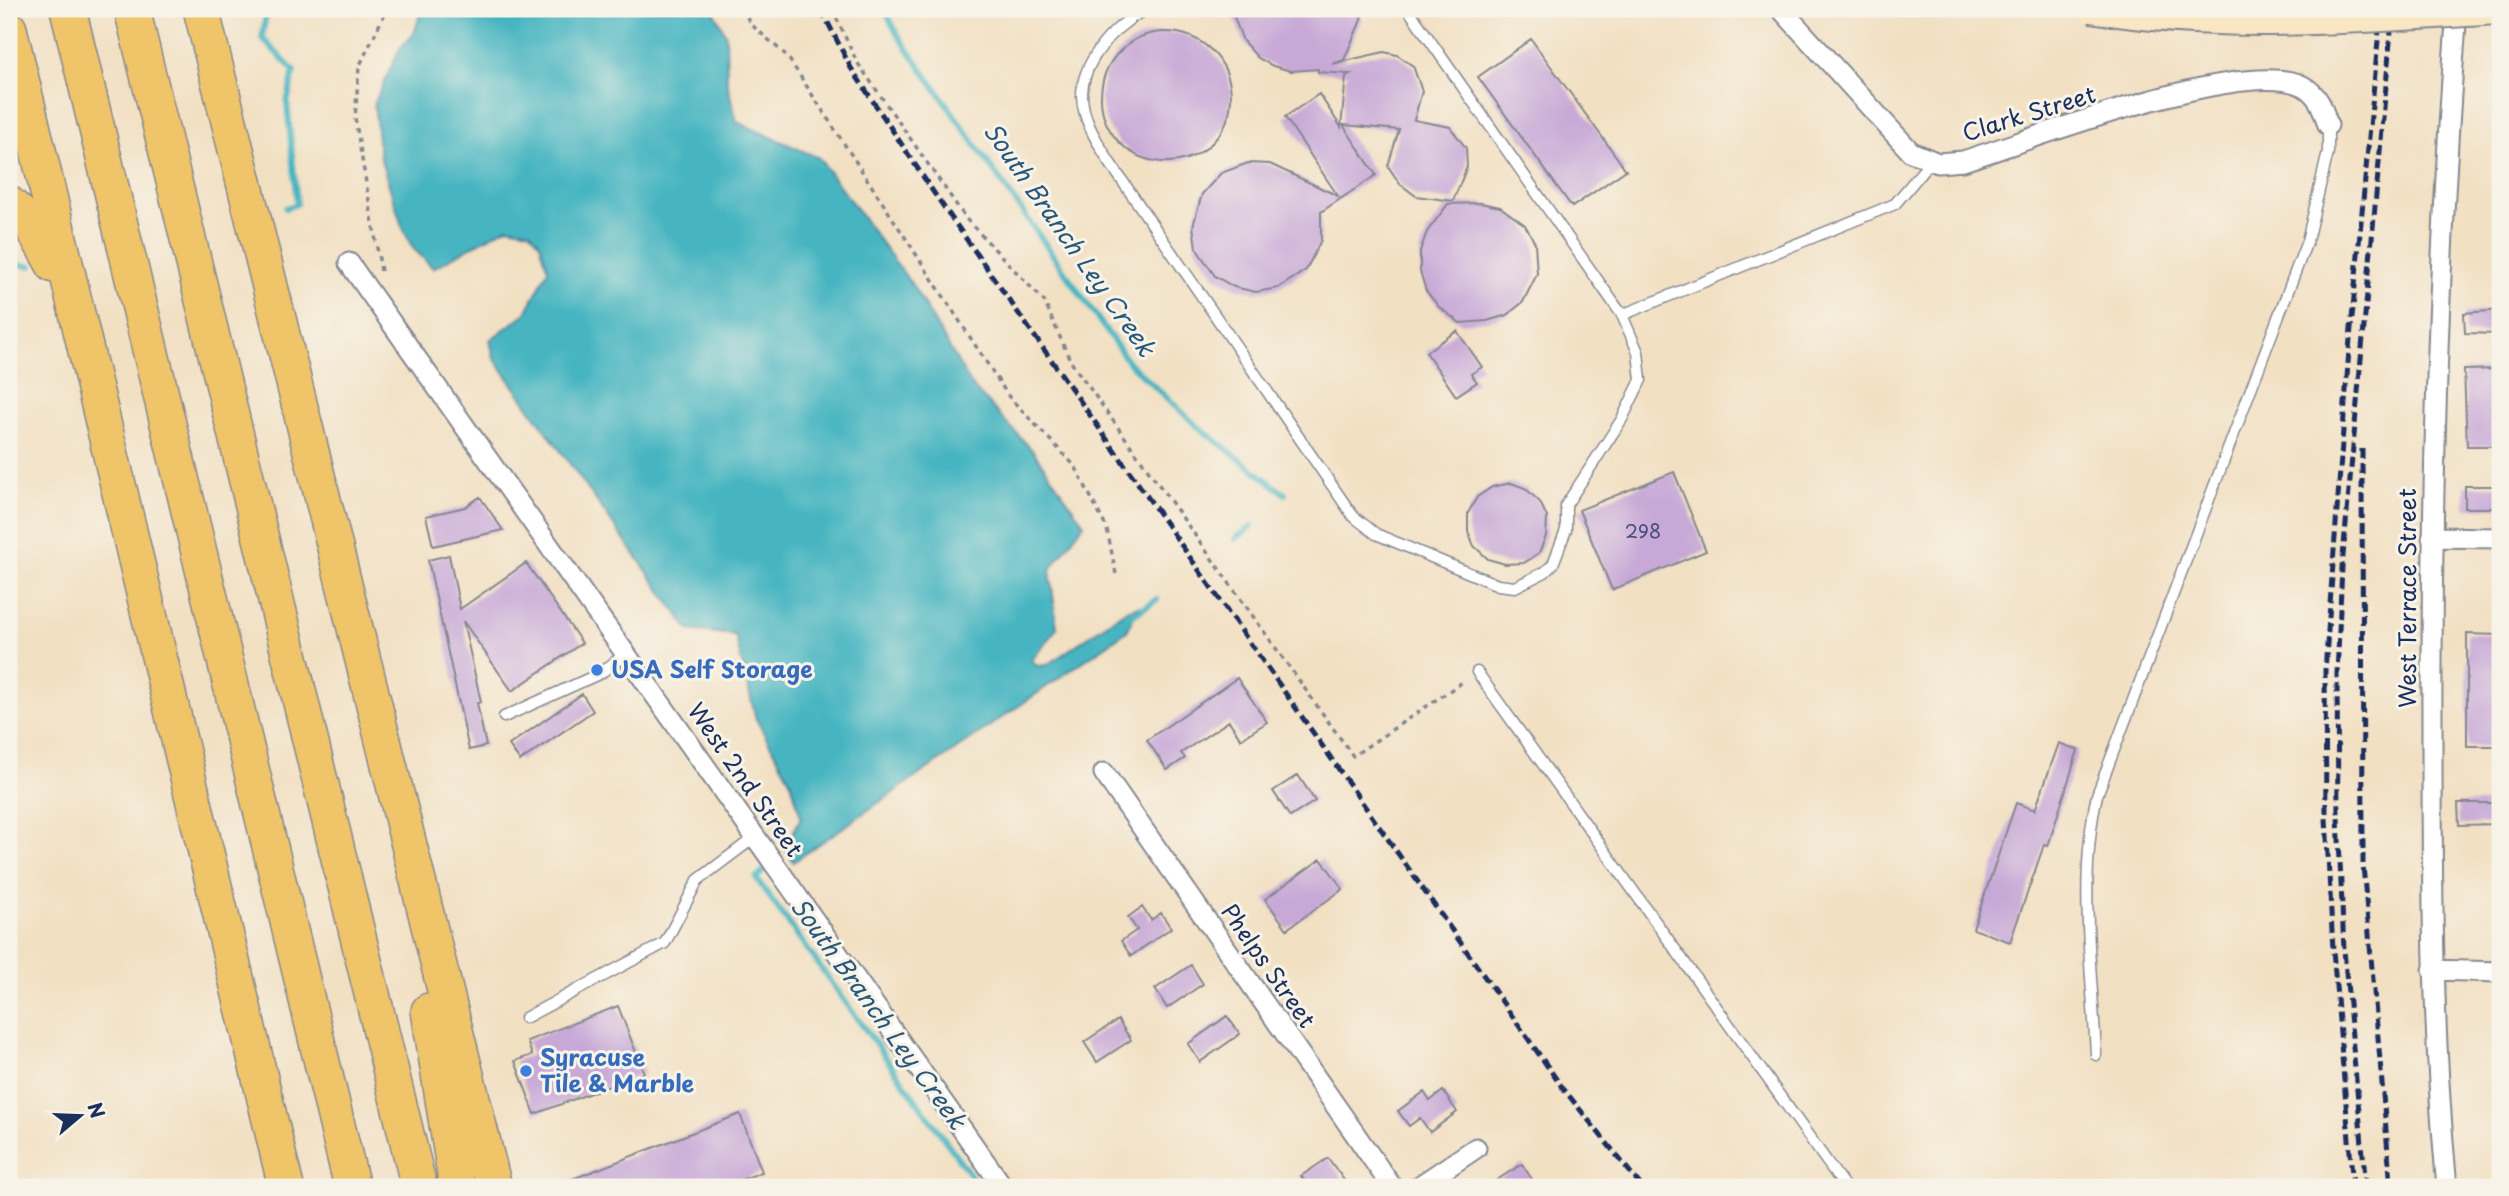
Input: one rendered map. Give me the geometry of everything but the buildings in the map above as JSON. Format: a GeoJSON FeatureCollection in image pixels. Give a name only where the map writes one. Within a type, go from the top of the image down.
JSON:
{"type":"FeatureCollection","features":[{"type":"Feature","properties":{"kind":"highway"},"geometry":{"type":"LineString","coordinates":[[68,9],[352,1187]]}},
{"type":"Feature","properties":{"kind":"highway"},"geometry":{"type":"LineString","coordinates":[[132,9],[419,1187]]}},
{"type":"Feature","properties":{"kind":"highway"},"geometry":{"type":"LineString","coordinates":[[201,9],[494,1187]]}},
{"type":"Feature","properties":{"kind":"highway"},"geometry":{"type":"LineString","coordinates":[[219,9],[228,125]]}},
{"type":"Feature","properties":{"kind":"highway"},"geometry":{"type":"LineString","coordinates":[[9,29],[286,1187]]}},
{"type":"Feature","properties":{"kind":"highway"},"geometry":{"type":"LineString","coordinates":[[9,204],[31,224],[52,261],[92,372]]}},
{"type":"Feature","properties":{"kind":"highway"},"geometry":{"type":"LineString","coordinates":[[390,765],[457,1187]]}},
{"type":"Feature","properties":{"kind":"highway"},"geometry":{"type":"LineString","coordinates":[[229,945],[304,1187]]}},
{"type":"Feature","properties":{"kind":"street"},"geometry":{"type":"LineString","coordinates":[[1781,9],[1894,135],[1911,152],[1931,161]]}},
{"type":"Feature","properties":{"kind":"street"},"geometry":{"type":"LineString","coordinates":[[2091,9],[2142,18],[2255,23],[2500,10]]}},
{"type":"Feature","properties":{"kind":"street","name":"West Terrace Street"},"geometry":{"type":"LineString","coordinates":[[2447,1187],[2436,1067],[2432,970],[2432,537],[2441,256],[2457,9]]}},
{"type":"Feature","properties":{"kind":"street","name":"Clark Street"},"geometry":{"type":"LineString","coordinates":[[1931,161],[1963,160],[2188,89],[2251,79],[2284,81],[2312,92],[2322,106],[2328,125]]}},
{"type":"Feature","properties":{"kind":"street","name":"West 2nd Street"},"geometry":{"type":"LineString","coordinates":[[349,263],[1003,1187]]}},
{"type":"Feature","properties":{"kind":"street"},"geometry":{"type":"LineString","coordinates":[[2432,537],[2500,538]]}},
{"type":"Feature","properties":{"kind":"street","name":"Phelps Street"},"geometry":{"type":"LineString","coordinates":[[1104,773],[1392,1187]]}},
{"type":"Feature","properties":{"kind":"street"},"geometry":{"type":"LineString","coordinates":[[2432,970],[2500,972]]}},
{"type":"Feature","properties":{"kind":"street"},"geometry":{"type":"LineString","coordinates":[[1418,1187],[1476,1148]]}},
{"type":"Feature","properties":{"kind":"lane"},"geometry":{"type":"LineString","coordinates":[[1146,9],[1113,34],[1090,61],[1083,85],[1083,108],[1091,131],[1108,160],[1361,524],[1376,534],[1498,585],[1515,587],[1545,572],[1561,548],[1566,530],[1566,505],[1622,419],[1641,380],[1638,352],[1622,315],[1408,9]]}},
{"type":"Feature","properties":{"kind":"lane"},"geometry":{"type":"LineString","coordinates":[[2096,1055],[2087,880],[2091,820],[2097,795],[2307,241],[2328,152],[2328,125]]}},
{"type":"Feature","properties":{"kind":"lane"},"geometry":{"type":"LineString","coordinates":[[1622,315],[1895,204],[1931,161]]}},
{"type":"Feature","properties":{"kind":"lane"},"geometry":{"type":"LineString","coordinates":[[504,717],[601,673],[626,653]]}},
{"type":"Feature","properties":{"kind":"lane"},"geometry":{"type":"LineString","coordinates":[[1477,672],[1845,1187]]}},
{"type":"Feature","properties":{"kind":"lane"},"geometry":{"type":"LineString","coordinates":[[525,1018],[665,943],[698,880],[755,836]]}},
{"type":"Feature","properties":{"kind":"path"},"geometry":{"type":"LineString","coordinates":[[387,9],[359,67],[355,118],[390,320]]}},
{"type":"Feature","properties":{"kind":"path"},"geometry":{"type":"LineString","coordinates":[[741,9],[754,27],[787,56],[1009,397],[1074,466],[1107,529],[1116,574]]}},
{"type":"Feature","properties":{"kind":"path"},"geometry":{"type":"LineString","coordinates":[[832,9],[857,62],[900,125],[967,220],[1044,301],[1071,362],[1353,756],[1477,672]]}},
{"type":"Feature","properties":{"kind":"water"},"geometry":{"type":"Polygon","coordinates":[[[422,9],[713,9],[726,35],[727,83],[737,122],[819,158],[913,286],[972,386],[1034,452],[1084,524],[1050,570],[1057,628],[1032,660],[1037,666],[1047,665],[1127,610],[1139,606],[1127,631],[793,862],[785,848],[801,817],[791,782],[756,719],[735,635],[689,630],[494,358],[490,340],[526,313],[548,270],[540,244],[530,231],[507,227],[433,268],[412,247],[402,226],[380,157],[374,104],[400,48],[414,34],[422,9]]]}},
{"type":"Feature","properties":{"kind":"waterway"},"geometry":{"type":"LineString","coordinates":[[267,9],[262,38],[294,71],[287,103],[297,204],[286,208]]}},
{"type":"Feature","properties":{"kind":"waterway","name":"South Branch Ley Creek"},"geometry":{"type":"LineString","coordinates":[[884,9],[898,35],[1129,363],[1197,426],[1285,494]]}},
{"type":"Feature","properties":{"kind":"waterway"},"geometry":{"type":"LineString","coordinates":[[9,264],[31,266]]}},
{"type":"Feature","properties":{"kind":"waterway","name":"South Branch Ley Creek"},"geometry":{"type":"LineString","coordinates":[[1235,539],[1252,526]]}},
{"type":"Feature","properties":{"kind":"waterway","name":"South Branch Ley Creek"},"geometry":{"type":"LineString","coordinates":[[1132,616],[1157,599]]}},
{"type":"Feature","properties":{"kind":"waterway","name":"South Branch Ley Creek"},"geometry":{"type":"LineString","coordinates":[[769,866],[756,878],[979,1187]]}},
{"type":"Feature","properties":{"kind":"railway"},"geometry":{"type":"LineString","coordinates":[[821,9],[851,68],[934,193],[1562,1087],[1642,1187]]}},
{"type":"Feature","properties":{"kind":"railway"},"geometry":{"type":"LineString","coordinates":[[2353,1187],[2333,950],[2326,818],[2325,671],[2349,350],[2381,9]]}},
{"type":"Feature","properties":{"kind":"railway"},"geometry":{"type":"LineString","coordinates":[[2366,1187],[2344,950],[2338,817],[2337,674],[2342,567],[2393,9]]}},
{"type":"Feature","properties":{"kind":"railway"},"geometry":{"type":"LineString","coordinates":[[2362,449],[2363,865],[2391,1187]]}},
{"type":"Feature","properties":{"kind":"place","name":"USA Self Storage"},"geometry":{"type":"Point","coordinates":[597,670]}},
{"type":"Feature","properties":{"kind":"place","name":"Syracuse Tile & Marble"},"geometry":{"type":"Point","coordinates":[526,1071]}}]}
